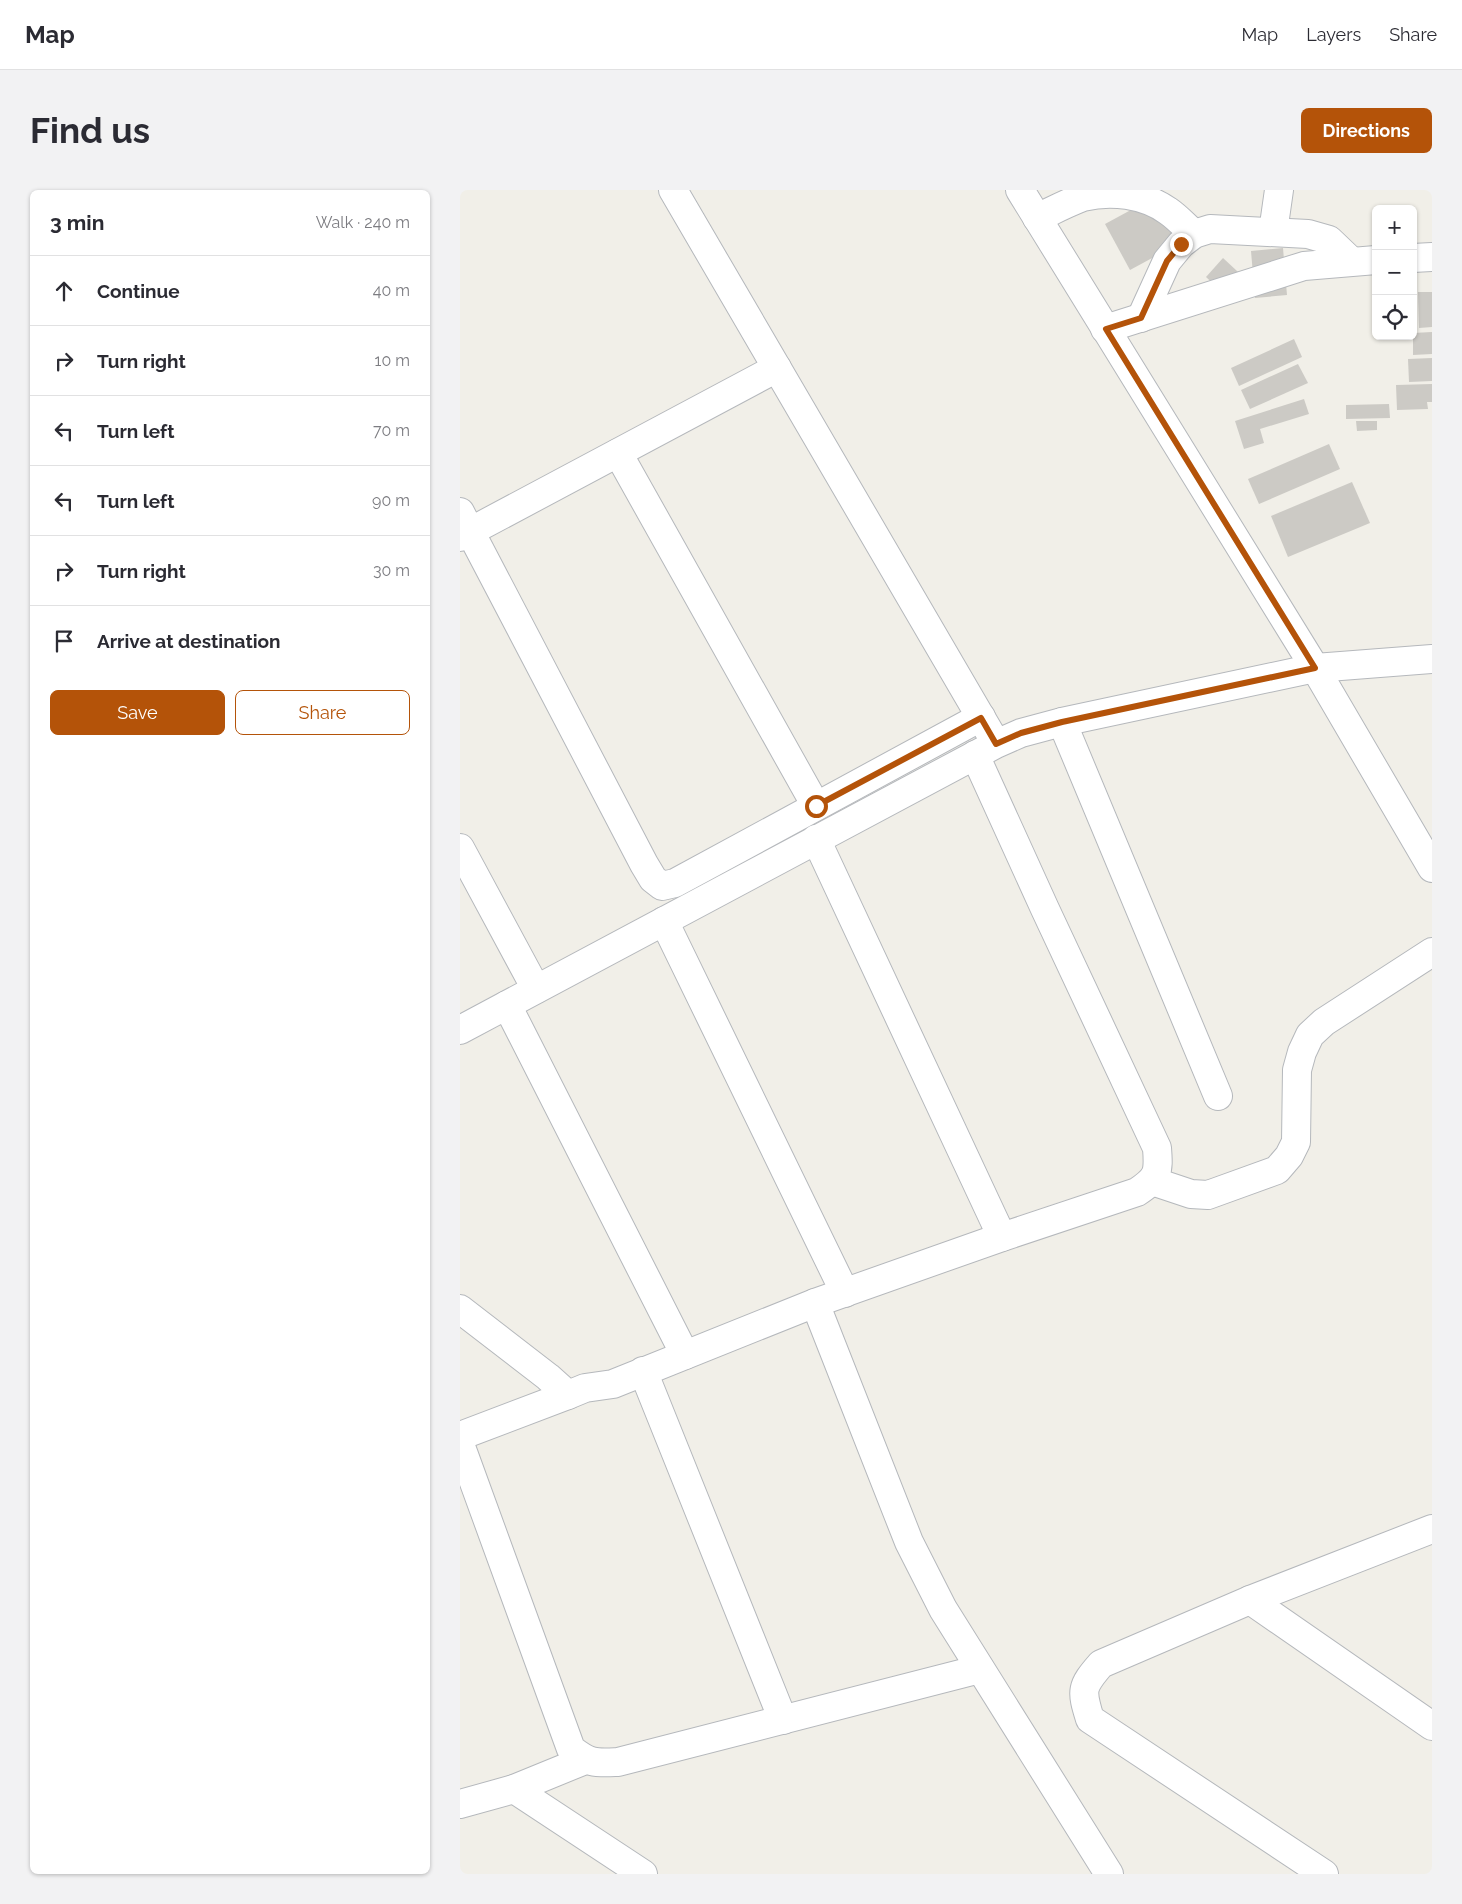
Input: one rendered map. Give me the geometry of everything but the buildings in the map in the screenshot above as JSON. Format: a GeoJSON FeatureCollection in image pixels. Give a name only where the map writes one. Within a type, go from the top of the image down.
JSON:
{"type":"FeatureCollection","features":[{"type":"Feature","properties":{"kind":"street"},"geometry":{"type":"LineString","coordinates":[[460,1436],[585,1388],[613,1384],[845,1292],[1137,1192],[1152,1181],[1159,1168],[1157,1148],[1045,909],[985,749],[981,718],[673,190]]}},
{"type":"Feature","properties":{"kind":"street"},"geometry":{"type":"LineString","coordinates":[[1020,190],[1315,668],[1432,868]]}},
{"type":"Feature","properties":{"kind":"street"},"geometry":{"type":"LineString","coordinates":[[1273,232],[1279,190]]}},
{"type":"Feature","properties":{"kind":"street"},"geometry":{"type":"LineString","coordinates":[[1037,218],[1084,197],[1107,192],[1149,200],[1169,212],[1194,234]]}},
{"type":"Feature","properties":{"kind":"street"},"geometry":{"type":"LineString","coordinates":[[1141,318],[1167,261],[1181,244],[1194,234],[1210,230],[1227,229],[1308,234],[1329,240],[1363,261]]}},
{"type":"Feature","properties":{"kind":"street"},"geometry":{"type":"LineString","coordinates":[[1417,258],[1432,257]]}},
{"type":"Feature","properties":{"kind":"street"},"geometry":{"type":"LineString","coordinates":[[1106,329],[1304,266],[1363,261]]}},
{"type":"Feature","properties":{"kind":"street"},"geometry":{"type":"LineString","coordinates":[[777,368],[618,453],[463,527],[654,879],[662,886],[675,883],[981,718]]}},
{"type":"Feature","properties":{"kind":"street"},"geometry":{"type":"LineString","coordinates":[[618,453],[816,806]]}},
{"type":"Feature","properties":{"kind":"street"},"geometry":{"type":"LineString","coordinates":[[460,1030],[985,749],[1021,733],[1062,722],[1315,668],[1432,659]]}},
{"type":"Feature","properties":{"kind":"street"},"geometry":{"type":"LineString","coordinates":[[1062,722],[1218,1096]]}},
{"type":"Feature","properties":{"kind":"street"},"geometry":{"type":"LineString","coordinates":[[816,840],[1002,1237]]}},
{"type":"Feature","properties":{"kind":"street"},"geometry":{"type":"LineString","coordinates":[[460,848],[536,989]]}},
{"type":"Feature","properties":{"kind":"street"},"geometry":{"type":"LineString","coordinates":[[664,921],[845,1292]]}},
{"type":"Feature","properties":{"kind":"street"},"geometry":{"type":"LineString","coordinates":[[1152,1181],[1191,1194],[1208,1195],[1277,1170],[1290,1156],[1296,1142],[1297,1070],[1302,1052],[1310,1035],[1324,1022],[1432,952]]}},
{"type":"Feature","properties":{"kind":"street"},"geometry":{"type":"LineString","coordinates":[[507,1005],[685,1355]]}},
{"type":"Feature","properties":{"kind":"street"},"geometry":{"type":"LineString","coordinates":[[815,1303],[909,1542],[943,1609],[1109,1874]]}},
{"type":"Feature","properties":{"kind":"street"},"geometry":{"type":"LineString","coordinates":[[460,1309],[548,1377],[568,1395]]}},
{"type":"Feature","properties":{"kind":"street"},"geometry":{"type":"LineString","coordinates":[[643,1372],[783,1720]]}},
{"type":"Feature","properties":{"kind":"street"},"geometry":{"type":"LineString","coordinates":[[460,1444],[571,1749],[585,1760],[599,1763],[618,1762],[980,1669]]}},
{"type":"Feature","properties":{"kind":"street"},"geometry":{"type":"LineString","coordinates":[[1324,1874],[1090,1719],[1083,1696],[1086,1681],[1101,1664],[1250,1600],[1432,1529]]}},
{"type":"Feature","properties":{"kind":"street"},"geometry":{"type":"LineString","coordinates":[[1250,1600],[1432,1726]]}},
{"type":"Feature","properties":{"kind":"street"},"geometry":{"type":"LineString","coordinates":[[460,1804],[514,1789],[585,1760]]}},
{"type":"Feature","properties":{"kind":"street"},"geometry":{"type":"LineString","coordinates":[[514,1789],[643,1874]]}},
{"type":"Feature","properties":{"kind":"route"},"geometry":{"type":"LineString","coordinates":[[816,806],[981,718],[996,744],[1021,733],[1062,722],[1315,668],[1106,329],[1141,318],[1167,261],[1181,244]]}}]}
